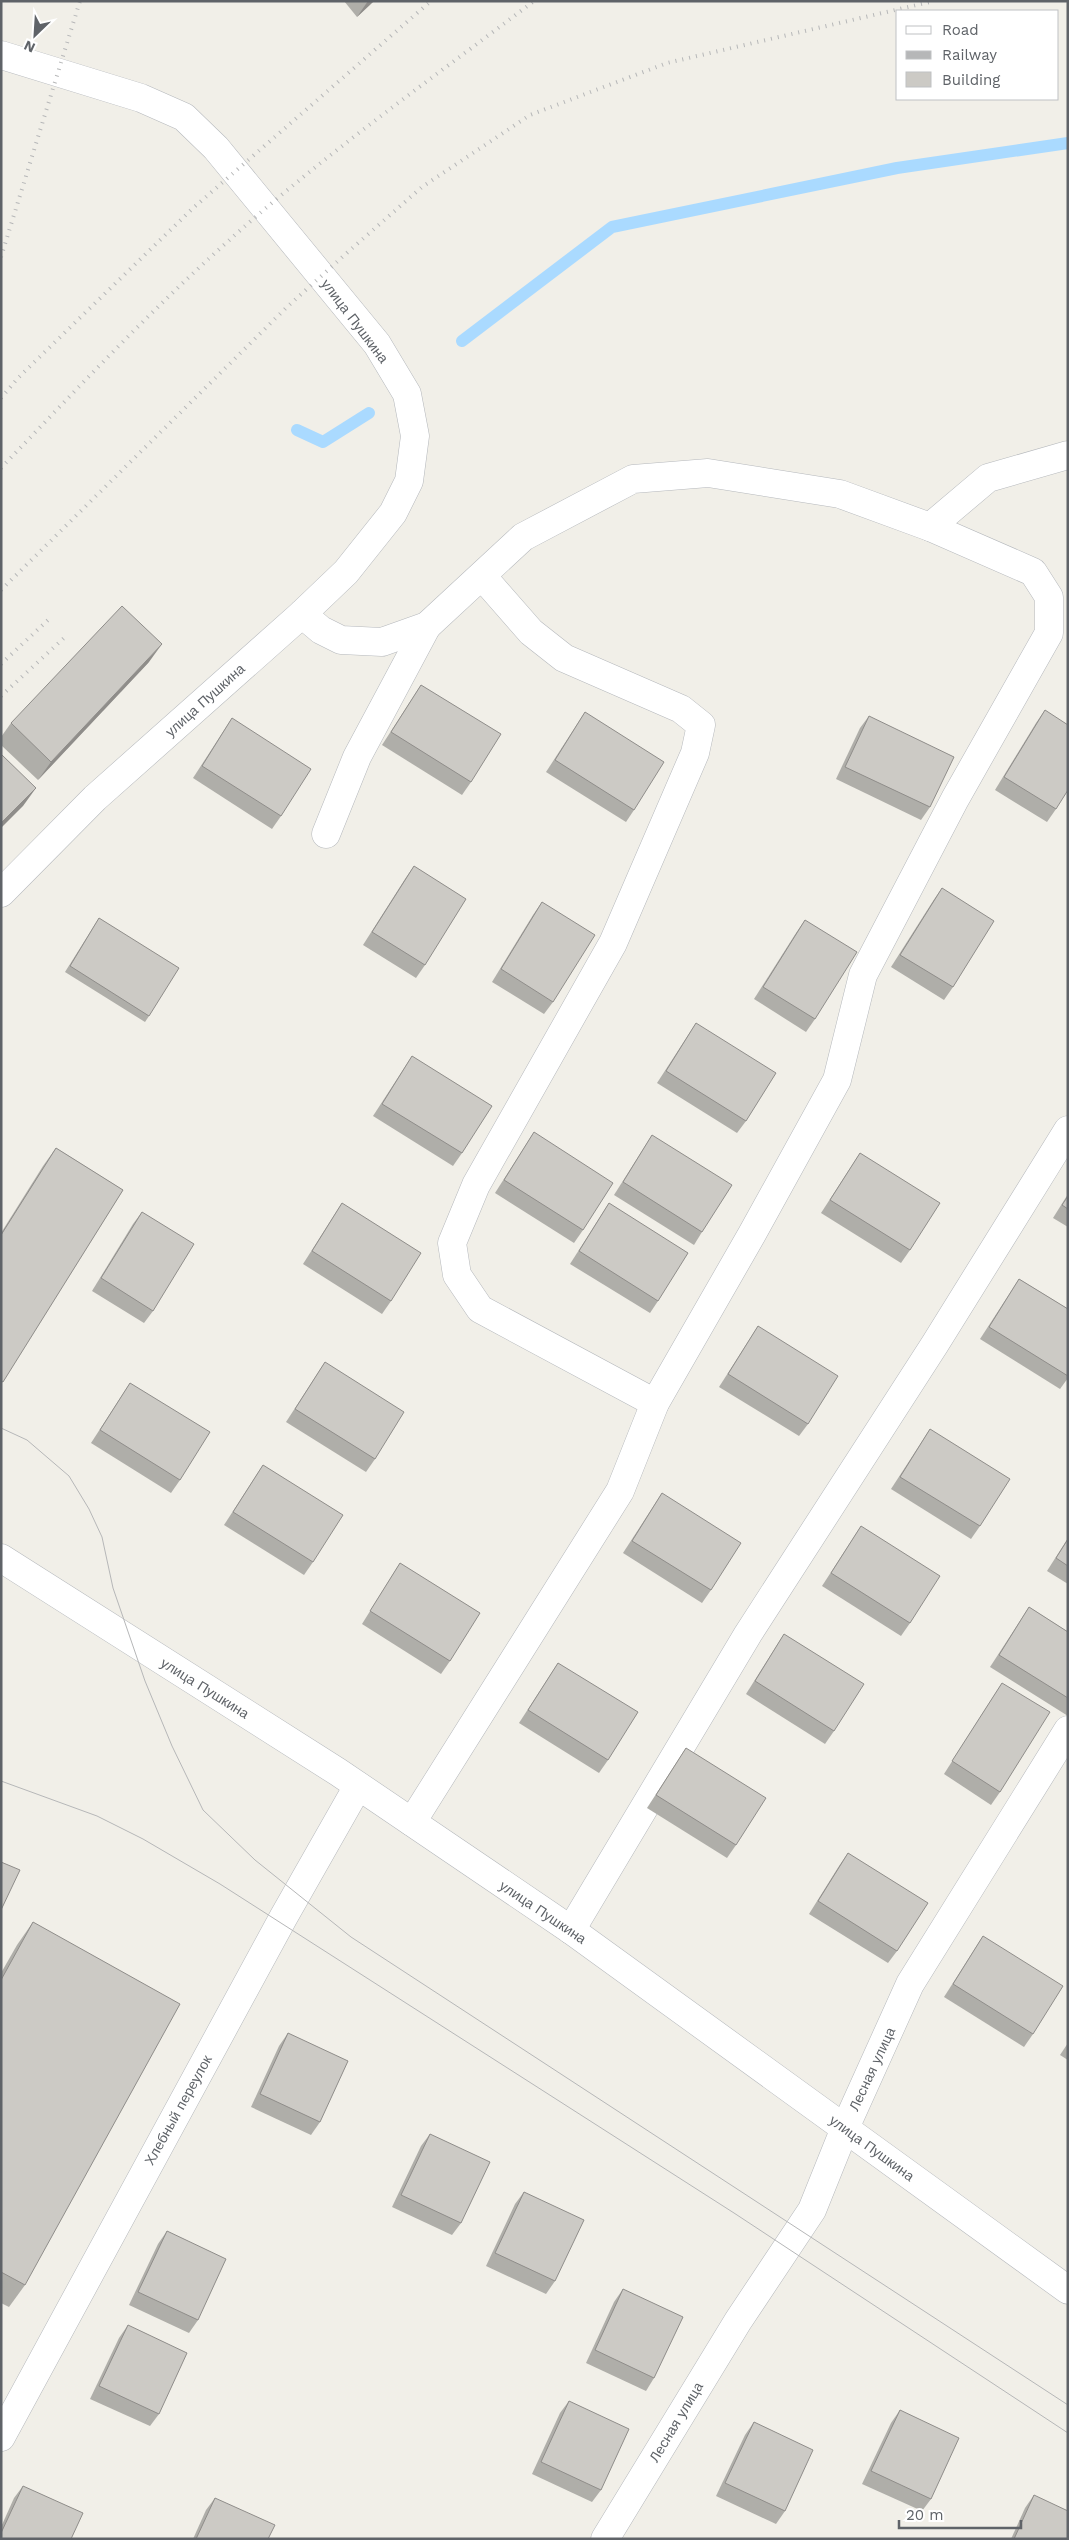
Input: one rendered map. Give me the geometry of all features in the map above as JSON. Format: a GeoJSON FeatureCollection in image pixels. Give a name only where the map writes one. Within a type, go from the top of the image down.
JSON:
{"type":"FeatureCollection","features":[{"type":"Feature","properties":{"kind":"street","name":"улица Пушкина"},"geometry":{"type":"LineString","coordinates":[[1,55],[141,98],[184,117],[216,148],[371,337],[407,394],[415,436],[409,481],[393,513],[346,572],[302,614],[95,798],[1,893]]}},
{"type":"Feature","properties":{"kind":"street"},"geometry":{"type":"LineString","coordinates":[[930,527],[988,478],[1068,456]]}},
{"type":"Feature","properties":{"kind":"street"},"geometry":{"type":"LineString","coordinates":[[326,834],[357,757],[427,626],[523,537],[633,479],[708,473],[840,494],[930,527],[1033,572],[1049,597],[1049,633],[955,799],[864,975],[837,1080],[752,1234],[655,1403],[620,1491],[412,1822]]}},
{"type":"Feature","properties":{"kind":"street"},"geometry":{"type":"LineString","coordinates":[[482,576],[530,632],[564,658],[681,709],[701,725],[695,754],[613,943],[476,1184],[452,1243],[457,1275],[480,1309],[655,1403]]}},
{"type":"Feature","properties":{"kind":"street"},"geometry":{"type":"LineString","coordinates":[[302,614],[321,630],[341,640],[382,642],[427,626]]}},
{"type":"Feature","properties":{"kind":"street"},"geometry":{"type":"LineString","coordinates":[[571,1930],[748,1634],[935,1344],[1068,1130]]}},
{"type":"Feature","properties":{"kind":"street","name":"улица Пушкина"},"geometry":{"type":"LineString","coordinates":[[1,1558],[358,1786],[571,1930],[1068,2290]]}},
{"type":"Feature","properties":{"kind":"street","name":"Лесная улица"},"geometry":{"type":"LineString","coordinates":[[605,2539],[738,2321],[812,2210],[845,2128],[910,1984],[1068,1730]]}},
{"type":"Feature","properties":{"kind":"street","name":"Хлебный переулок"},"geometry":{"type":"LineString","coordinates":[[1,2437],[283,1918],[358,1786]]}},
{"type":"Feature","properties":{"kind":"building"},"geometry":{"type":"Polygon","coordinates":[[[122,606],[162,644],[51,762],[11,723],[122,606]]]}},
{"type":"Feature","properties":{"kind":"building"},"geometry":{"type":"Polygon","coordinates":[[[421,685],[501,734],[471,782],[391,732],[421,685]]]}},
{"type":"Feature","properties":{"kind":"building"},"geometry":{"type":"Polygon","coordinates":[[[1045,710],[1068,725],[1068,790],[1056,809],[1004,777],[1045,710]]]}},
{"type":"Feature","properties":{"kind":"building"},"geometry":{"type":"Polygon","coordinates":[[[585,712],[664,762],[634,810],[555,760],[585,712]]]}},
{"type":"Feature","properties":{"kind":"building"},"geometry":{"type":"Polygon","coordinates":[[[869,716],[954,757],[930,807],[845,767],[869,716]]]}},
{"type":"Feature","properties":{"kind":"building"},"geometry":{"type":"Polygon","coordinates":[[[232,718],[311,769],[281,816],[202,766],[232,718]]]}},
{"type":"Feature","properties":{"kind":"building"},"geometry":{"type":"Polygon","coordinates":[[[1,754],[36,788],[1,823],[1,754]]]}},
{"type":"Feature","properties":{"kind":"building"},"geometry":{"type":"Polygon","coordinates":[[[414,866],[466,899],[425,965],[372,932],[414,866]]]}},
{"type":"Feature","properties":{"kind":"building"},"geometry":{"type":"Polygon","coordinates":[[[942,888],[994,921],[953,987],[900,955],[942,888]]]}},
{"type":"Feature","properties":{"kind":"building"},"geometry":{"type":"Polygon","coordinates":[[[542,902],[595,935],[553,1002],[501,969],[542,902]]]}},
{"type":"Feature","properties":{"kind":"building"},"geometry":{"type":"Polygon","coordinates":[[[99,918],[179,968],[149,1016],[70,966],[99,918]]]}},
{"type":"Feature","properties":{"kind":"building"},"geometry":{"type":"Polygon","coordinates":[[[805,920],[857,952],[815,1019],[763,987],[805,920]]]}},
{"type":"Feature","properties":{"kind":"building"},"geometry":{"type":"Polygon","coordinates":[[[696,1023],[776,1073],[746,1121],[666,1071],[696,1023]]]}},
{"type":"Feature","properties":{"kind":"building"},"geometry":{"type":"Polygon","coordinates":[[[412,1056],[492,1106],[462,1153],[382,1104],[412,1056]]]}},
{"type":"Feature","properties":{"kind":"building"},"geometry":{"type":"Polygon","coordinates":[[[534,1132],[613,1183],[583,1230],[504,1180],[534,1132]]]}},
{"type":"Feature","properties":{"kind":"building"},"geometry":{"type":"Polygon","coordinates":[[[652,1135],[732,1185],[702,1232],[623,1182],[652,1135]]]}},
{"type":"Feature","properties":{"kind":"building"},"geometry":{"type":"Polygon","coordinates":[[[56,1148],[123,1190],[3,1382],[1,1381],[1,1235],[56,1148]]]}},
{"type":"Feature","properties":{"kind":"building"},"geometry":{"type":"Polygon","coordinates":[[[860,1153],[940,1203],[910,1250],[830,1200],[860,1153]]]}},
{"type":"Feature","properties":{"kind":"building"},"geometry":{"type":"Polygon","coordinates":[[[1068,1196],[1068,1209],[1062,1205],[1068,1196]]]}},
{"type":"Feature","properties":{"kind":"building"},"geometry":{"type":"Polygon","coordinates":[[[342,1203],[421,1253],[391,1301],[312,1251],[342,1203]]]}},
{"type":"Feature","properties":{"kind":"building"},"geometry":{"type":"Polygon","coordinates":[[[609,1203],[688,1253],[658,1301],[579,1251],[609,1203]]]}},
{"type":"Feature","properties":{"kind":"building"},"geometry":{"type":"Polygon","coordinates":[[[142,1212],[194,1244],[153,1311],[101,1278],[142,1212]]]}},
{"type":"Feature","properties":{"kind":"building"},"geometry":{"type":"Polygon","coordinates":[[[1019,1279],[1068,1309],[1068,1376],[989,1327],[1019,1279]]]}},
{"type":"Feature","properties":{"kind":"building"},"geometry":{"type":"Polygon","coordinates":[[[758,1326],[838,1376],[808,1424],[728,1374],[758,1326]]]}},
{"type":"Feature","properties":{"kind":"building"},"geometry":{"type":"Polygon","coordinates":[[[325,1362],[404,1412],[375,1459],[295,1409],[325,1362]]]}},
{"type":"Feature","properties":{"kind":"building"},"geometry":{"type":"Polygon","coordinates":[[[130,1383],[210,1432],[180,1480],[100,1430],[130,1383]]]}},
{"type":"Feature","properties":{"kind":"building"},"geometry":{"type":"Polygon","coordinates":[[[930,1429],[1010,1479],[980,1526],[900,1477],[930,1429]]]}},
{"type":"Feature","properties":{"kind":"building"},"geometry":{"type":"Polygon","coordinates":[[[263,1465],[343,1515],[313,1562],[233,1512],[263,1465]]]}},
{"type":"Feature","properties":{"kind":"building"},"geometry":{"type":"Polygon","coordinates":[[[662,1493],[741,1543],[711,1590],[632,1541],[662,1493]]]}},
{"type":"Feature","properties":{"kind":"building"},"geometry":{"type":"Polygon","coordinates":[[[861,1526],[940,1576],[910,1623],[831,1573],[861,1526]]]}},
{"type":"Feature","properties":{"kind":"building"},"geometry":{"type":"Polygon","coordinates":[[[1068,1539],[1068,1566],[1056,1558],[1068,1539]]]}},
{"type":"Feature","properties":{"kind":"building"},"geometry":{"type":"Polygon","coordinates":[[[400,1563],[480,1613],[450,1661],[370,1611],[400,1563]]]}},
{"type":"Feature","properties":{"kind":"building"},"geometry":{"type":"Polygon","coordinates":[[[1029,1607],[1068,1632],[1068,1698],[999,1655],[1029,1607]]]}},
{"type":"Feature","properties":{"kind":"building"},"geometry":{"type":"Polygon","coordinates":[[[784,1634],[864,1684],[834,1731],[755,1681],[784,1634]]]}},
{"type":"Feature","properties":{"kind":"building"},"geometry":{"type":"Polygon","coordinates":[[[558,1663],[638,1712],[608,1760],[528,1710],[558,1663]]]}},
{"type":"Feature","properties":{"kind":"building"},"geometry":{"type":"Polygon","coordinates":[[[1002,1683],[1050,1712],[1000,1792],[952,1761],[1002,1683]]]}},
{"type":"Feature","properties":{"kind":"building"},"geometry":{"type":"Polygon","coordinates":[[[686,1748],[766,1798],[736,1845],[656,1795],[686,1748]]]}},
{"type":"Feature","properties":{"kind":"building"},"geometry":{"type":"Polygon","coordinates":[[[848,1853],[928,1903],[897,1951],[818,1901],[848,1853]]]}},
{"type":"Feature","properties":{"kind":"building"},"geometry":{"type":"Polygon","coordinates":[[[1,1862],[20,1870],[1,1910],[1,1862]]]}},
{"type":"Feature","properties":{"kind":"building"},"geometry":{"type":"Polygon","coordinates":[[[33,1922],[180,2004],[25,2285],[1,2272],[1,1980],[33,1922]]]}},
{"type":"Feature","properties":{"kind":"building"},"geometry":{"type":"Polygon","coordinates":[[[983,1936],[1063,1986],[1033,2034],[953,1984],[983,1936]]]}},
{"type":"Feature","properties":{"kind":"building"},"geometry":{"type":"Polygon","coordinates":[[[288,2033],[348,2061],[320,2122],[260,2094],[288,2033]]]}},
{"type":"Feature","properties":{"kind":"building"},"geometry":{"type":"Polygon","coordinates":[[[430,2134],[490,2162],[461,2223],[401,2195],[430,2134]]]}},
{"type":"Feature","properties":{"kind":"building"},"geometry":{"type":"Polygon","coordinates":[[[524,2192],[584,2220],[555,2281],[495,2253],[524,2192]]]}},
{"type":"Feature","properties":{"kind":"building"},"geometry":{"type":"Polygon","coordinates":[[[167,2231],[226,2259],[198,2320],[138,2292],[167,2231]]]}},
{"type":"Feature","properties":{"kind":"building"},"geometry":{"type":"Polygon","coordinates":[[[623,2289],[683,2317],[654,2378],[595,2350],[623,2289]]]}},
{"type":"Feature","properties":{"kind":"building"},"geometry":{"type":"Polygon","coordinates":[[[128,2325],[187,2353],[159,2414],[99,2386],[128,2325]]]}},
{"type":"Feature","properties":{"kind":"building"},"geometry":{"type":"Polygon","coordinates":[[[569,2401],[629,2429],[601,2490],[541,2462],[569,2401]]]}},
{"type":"Feature","properties":{"kind":"building"},"geometry":{"type":"Polygon","coordinates":[[[900,2410],[959,2438],[931,2499],[871,2471],[900,2410]]]}},
{"type":"Feature","properties":{"kind":"building"},"geometry":{"type":"Polygon","coordinates":[[[754,2422],[813,2450],[785,2511],[725,2483],[754,2422]]]}},
{"type":"Feature","properties":{"kind":"building"},"geometry":{"type":"Polygon","coordinates":[[[23,2486],[83,2513],[71,2539],[1,2539],[1,2533],[23,2486]]]}},
{"type":"Feature","properties":{"kind":"building"},"geometry":{"type":"Polygon","coordinates":[[[1034,2495],[1068,2511],[1068,2539],[1014,2539],[1034,2495]]]}},
{"type":"Feature","properties":{"kind":"building"},"geometry":{"type":"Polygon","coordinates":[[[215,2498],[275,2525],[268,2539],[196,2539],[215,2498]]]}},
{"type":"Feature","properties":{"kind":"waterway"},"geometry":{"type":"LineString","coordinates":[[462,341],[612,227],[897,168],[1068,143]]}},
{"type":"Feature","properties":{"kind":"waterway"},"geometry":{"type":"LineString","coordinates":[[297,430],[323,442],[369,413]]}},
{"type":"Feature","properties":{"kind":"tram line"},"geometry":{"type":"LineString","coordinates":[[1,1428],[27,1440],[69,1476],[89,1509],[102,1537],[113,1588],[145,1681],[172,1746],[203,1810],[255,1860],[351,1937],[1068,2405]]}},
{"type":"Feature","properties":{"kind":"tram line"},"geometry":{"type":"LineString","coordinates":[[1,1781],[97,1816],[143,1839],[220,1884],[734,2213],[1068,2433]]}},
{"type":"Feature","properties":{"kind":"railway"},"geometry":{"type":"LineString","coordinates":[[1,257],[80,1]]}},
{"type":"Feature","properties":{"kind":"railway"},"geometry":{"type":"LineString","coordinates":[[1,398],[18,378],[192,209],[431,1]]}},
{"type":"Feature","properties":{"kind":"railway"},"geometry":{"type":"LineString","coordinates":[[1,468],[83,382],[225,244],[338,149],[534,1]]}},
{"type":"Feature","properties":{"kind":"railway"},"geometry":{"type":"LineString","coordinates":[[1,590],[287,307],[349,251],[422,187],[530,115],[667,63],[934,1]]}},
{"type":"Feature","properties":{"kind":"railway"},"geometry":{"type":"LineString","coordinates":[[1,664],[48,620]]}},
{"type":"Feature","properties":{"kind":"railway"},"geometry":{"type":"LineString","coordinates":[[1,696],[64,638]]}}]}
